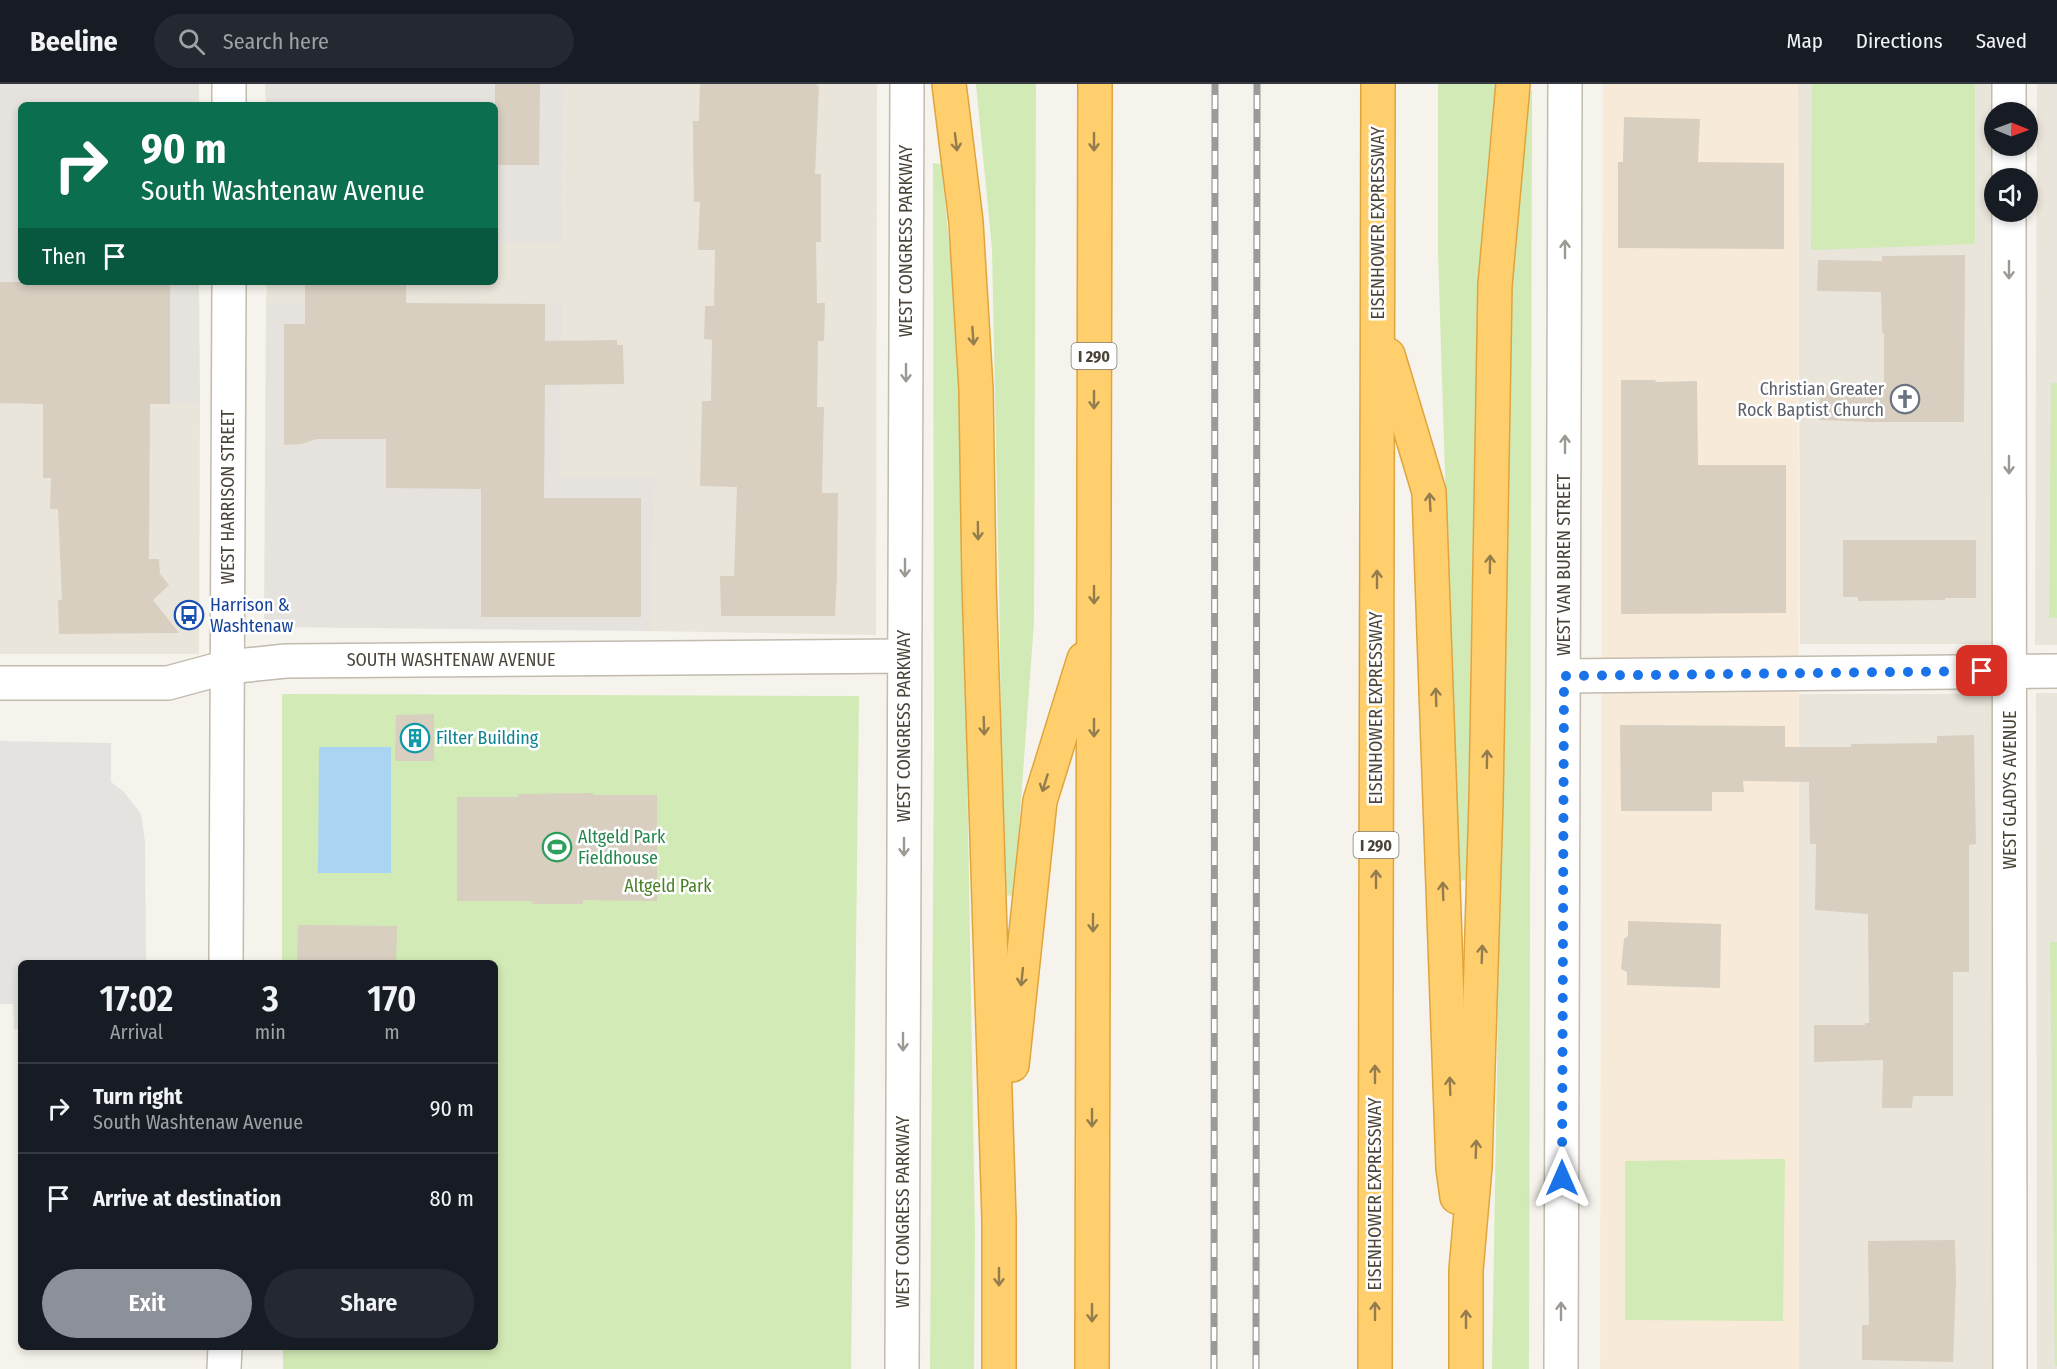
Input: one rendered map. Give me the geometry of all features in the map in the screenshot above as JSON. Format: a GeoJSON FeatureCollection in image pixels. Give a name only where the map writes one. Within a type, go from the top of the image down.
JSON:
{"type":"FeatureCollection","features":[{"type":"Feature","properties":{"kind":"highway"},"geometry":{"type":"LineString","coordinates":[[949,84],[966,222],[976,389],[999,1219],[999,1369]]}},
{"type":"Feature","properties":{"kind":"highway","name":"I 290"},"geometry":{"type":"LineString","coordinates":[[1092,1369],[1095,84]]}},
{"type":"Feature","properties":{"kind":"highway","name":"EISENHOWER EXPRESSWAY"},"geometry":{"type":"LineString","coordinates":[[1375,1369],[1378,84]]}},
{"type":"Feature","properties":{"kind":"highway"},"geometry":{"type":"LineString","coordinates":[[1466,1369],[1466,1270],[1475,1167],[1486,800],[1495,285],[1513,84]]}},
{"type":"Feature","properties":{"kind":"highway"},"geometry":{"type":"LineString","coordinates":[[1378,322],[1429,492],[1453,1168],[1466,1270]]}},
{"type":"Feature","properties":{"kind":"highway"},"geometry":{"type":"LineString","coordinates":[[999,1219],[1040,801],[1094,627]]}},
{"type":"Feature","properties":{"kind":"street"},"geometry":{"type":"LineString","coordinates":[[229,102],[230,84]]}},
{"type":"Feature","properties":{"kind":"street","name":"WEST CONGRESS PARKWAY"},"geometry":{"type":"LineString","coordinates":[[902,1369],[907,84]]}},
{"type":"Feature","properties":{"kind":"street","name":"WEST VAN BUREN STREET"},"geometry":{"type":"LineString","coordinates":[[1561,1369],[1565,84]]}},
{"type":"Feature","properties":{"kind":"street"},"geometry":{"type":"LineString","coordinates":[[2009,84],[2009,102]]}},
{"type":"Feature","properties":{"kind":"street","name":"WEST GLADYS AVENUE"},"geometry":{"type":"LineString","coordinates":[[2009,222],[2010,1369]]}},
{"type":"Feature","properties":{"kind":"street","name":"WEST HARRISON STREET"},"geometry":{"type":"LineString","coordinates":[[226,960],[229,285]]}},
{"type":"Feature","properties":{"kind":"street","name":"SOUTH WASHTENAW AVENUE"},"geometry":{"type":"LineString","coordinates":[[0,683],[168,683],[227,667],[286,662],[904,656]]}},
{"type":"Feature","properties":{"kind":"street"},"geometry":{"type":"LineString","coordinates":[[1564,676],[2057,670]]}},
{"type":"Feature","properties":{"kind":"street"},"geometry":{"type":"LineString","coordinates":[[224,1369],[225,1350]]}},
{"type":"Feature","properties":{"kind":"shaded area"},"geometry":{"type":"Polygon","coordinates":[[[0,84],[199,84],[199,102],[18,102],[18,285],[199,285],[200,403],[0,404],[0,84]]]}},
{"type":"Feature","properties":{"kind":"shaded area"},"geometry":{"type":"Polygon","coordinates":[[[265,84],[563,84],[562,242],[498,242],[498,102],[266,102],[265,84]]]}},
{"type":"Feature","properties":{"kind":"shaded area"},"geometry":{"type":"Polygon","coordinates":[[[563,84],[877,84],[876,635],[650,631],[650,481],[560,477],[561,304],[266,304],[267,285],[498,285],[498,242],[562,242],[563,84]]]}},
{"type":"Feature","properties":{"kind":"shaded area"},"geometry":{"type":"Polygon","coordinates":[[[1603,84],[1798,84],[1799,1369],[1600,1369],[1603,84]]]}},
{"type":"Feature","properties":{"kind":"shaded area"},"geometry":{"type":"Polygon","coordinates":[[[1798,84],[1993,84],[1993,102],[1984,102],[1984,156],[1993,156],[1993,168],[1984,168],[1984,222],[1993,222],[1992,644],[1800,644],[1798,84]]]}},
{"type":"Feature","properties":{"kind":"shaded area"},"geometry":{"type":"Polygon","coordinates":[[[2037,84],[2057,84],[2057,645],[2035,645],[2037,84]]]}},
{"type":"Feature","properties":{"kind":"shaded area"},"geometry":{"type":"Polygon","coordinates":[[[266,304],[562,304],[560,477],[655,477],[650,631],[264,627],[266,304]]]}},
{"type":"Feature","properties":{"kind":"shaded area"},"geometry":{"type":"Polygon","coordinates":[[[200,403],[199,654],[0,654],[0,404],[200,403]]]}},
{"type":"Feature","properties":{"kind":"shaded area"},"geometry":{"type":"Polygon","coordinates":[[[2036,693],[2057,693],[2057,1369],[2037,1369],[2036,693]]]}},
{"type":"Feature","properties":{"kind":"shaded area"},"geometry":{"type":"Polygon","coordinates":[[[1799,694],[1992,694],[1992,1369],[1799,1369],[1799,694]]]}},
{"type":"Feature","properties":{"kind":"shaded area"},"geometry":{"type":"Polygon","coordinates":[[[0,741],[111,743],[111,782],[124,792],[141,814],[145,842],[146,960],[18,960],[18,1029],[14,1029],[13,1004],[0,1004],[0,741]]]}},
{"type":"Feature","properties":{"kind":"green space"},"geometry":{"type":"Polygon","coordinates":[[[976,84],[1036,84],[1034,622],[1014,896],[1002,895],[1000,638],[992,249],[976,84]]]}},
{"type":"Feature","properties":{"kind":"green space"},"geometry":{"type":"Polygon","coordinates":[[[1438,84],[1496,84],[1485,202],[1479,321],[1467,880],[1458,881],[1438,253],[1438,84]]]}},
{"type":"Feature","properties":{"kind":"green space"},"geometry":{"type":"Polygon","coordinates":[[[1812,84],[1975,84],[1975,244],[1811,250],[1812,84]]]}},
{"type":"Feature","properties":{"kind":"green space"},"geometry":{"type":"Polygon","coordinates":[[[1529,91],[1532,91],[1529,1369],[1492,1369],[1508,398],[1514,242],[1529,91]]]}},
{"type":"Feature","properties":{"kind":"green space"},"geometry":{"type":"Polygon","coordinates":[[[933,163],[941,164],[955,298],[961,418],[975,1232],[974,1369],[930,1369],[934,743],[933,163]]]}},
{"type":"Feature","properties":{"kind":"green space"},"geometry":{"type":"Polygon","coordinates":[[[2051,383],[2057,383],[2057,618],[2049,618],[2051,383]]]}},
{"type":"Feature","properties":{"kind":"green space","name":"Altgeld Park"},"geometry":{"type":"Polygon","coordinates":[[[282,694],[859,696],[851,1369],[283,1369],[283,1350],[498,1350],[498,960],[282,960],[282,694]]]}},
{"type":"Feature","properties":{"kind":"green space"},"geometry":{"type":"Polygon","coordinates":[[[2050,942],[2057,942],[2057,1366],[2055,1366],[2050,942]]]}},
{"type":"Feature","properties":{"kind":"green space"},"geometry":{"type":"Polygon","coordinates":[[[1785,1159],[1783,1321],[1625,1320],[1625,1161],[1785,1159]]]}},
{"type":"Feature","properties":{"kind":"water"},"geometry":{"type":"Polygon","coordinates":[[[319,747],[391,747],[391,873],[318,873],[319,747]]]}},
{"type":"Feature","properties":{"kind":"building"},"geometry":{"type":"Polygon","coordinates":[[[495,84],[540,84],[539,165],[498,165],[498,102],[495,102],[495,84]]]}},
{"type":"Feature","properties":{"kind":"building"},"geometry":{"type":"Polygon","coordinates":[[[700,84],[815,84],[819,86],[815,174],[821,174],[821,242],[816,242],[817,303],[825,303],[824,341],[818,341],[817,407],[824,407],[822,493],[838,493],[835,616],[721,616],[720,576],[734,576],[737,487],[700,486],[702,401],[711,401],[712,340],[704,339],[705,306],[714,306],[715,250],[698,250],[700,202],[694,202],[693,121],[699,121],[700,84]]]}},
{"type":"Feature","properties":{"kind":"building"},"geometry":{"type":"Polygon","coordinates":[[[1624,117],[1700,119],[1698,162],[1784,163],[1784,249],[1618,248],[1618,162],[1623,162],[1624,117]]]}},
{"type":"Feature","properties":{"kind":"building"},"geometry":{"type":"Polygon","coordinates":[[[1965,255],[1964,422],[1819,420],[1820,389],[1884,391],[1884,333],[1882,333],[1881,292],[1817,291],[1818,260],[1882,261],[1882,256],[1965,255]]]}},
{"type":"Feature","properties":{"kind":"building"},"geometry":{"type":"Polygon","coordinates":[[[0,282],[18,282],[18,285],[170,285],[170,404],[150,404],[149,559],[159,559],[160,574],[169,585],[153,600],[179,633],[59,634],[58,600],[62,600],[58,509],[50,509],[51,478],[43,478],[43,404],[0,403],[0,282]]]}},
{"type":"Feature","properties":{"kind":"building"},"geometry":{"type":"Polygon","coordinates":[[[305,285],[406,285],[406,303],[545,304],[545,341],[617,340],[617,345],[623,345],[624,384],[545,385],[544,498],[641,498],[641,617],[481,617],[481,489],[386,488],[386,439],[317,439],[301,444],[284,445],[284,324],[305,324],[305,285]]]}},
{"type":"Feature","properties":{"kind":"building"},"geometry":{"type":"Polygon","coordinates":[[[1621,380],[1697,381],[1698,465],[1786,465],[1786,613],[1621,614],[1621,380]]]}},
{"type":"Feature","properties":{"kind":"building"},"geometry":{"type":"Polygon","coordinates":[[[1843,540],[1976,540],[1976,598],[1858,601],[1858,597],[1843,597],[1843,540]]]}},
{"type":"Feature","properties":{"kind":"building","name":"Filter Building"},"geometry":{"type":"Polygon","coordinates":[[[434,714],[434,761],[395,761],[396,715],[434,714]]]}},
{"type":"Feature","properties":{"kind":"building"},"geometry":{"type":"Polygon","coordinates":[[[1620,725],[1785,726],[1785,747],[1937,743],[1937,736],[1974,735],[1976,844],[1969,845],[1969,972],[1953,972],[1953,1096],[1913,1096],[1912,1108],[1882,1108],[1883,1060],[1814,1062],[1814,1025],[1865,1025],[1869,1023],[1868,914],[1815,910],[1816,844],[1810,844],[1809,782],[1743,781],[1744,792],[1712,792],[1712,811],[1621,811],[1620,725]]]}},
{"type":"Feature","properties":{"kind":"building","name":"Altgeld Park Fieldhouse"},"geometry":{"type":"Polygon","coordinates":[[[593,793],[593,795],[657,795],[657,901],[583,900],[583,904],[533,904],[532,901],[457,901],[457,797],[593,793]]]}},
{"type":"Feature","properties":{"kind":"building"},"geometry":{"type":"Polygon","coordinates":[[[1628,921],[1721,924],[1720,988],[1627,985],[1627,972],[1621,969],[1624,939],[1628,936],[1628,921]]]}},
{"type":"Feature","properties":{"kind":"building"},"geometry":{"type":"Polygon","coordinates":[[[298,925],[397,926],[396,960],[297,960],[298,925]]]}},
{"type":"Feature","properties":{"kind":"building"},"geometry":{"type":"Polygon","coordinates":[[[1955,1240],[1953,1362],[1862,1360],[1862,1325],[1869,1325],[1868,1241],[1955,1240]]]}},
{"type":"Feature","properties":{"kind":"railway"},"geometry":{"type":"LineString","coordinates":[[1214,1369],[1215,84]]}},
{"type":"Feature","properties":{"kind":"railway"},"geometry":{"type":"LineString","coordinates":[[1256,1369],[1257,84]]}},
{"type":"Feature","properties":{"kind":"place","name":"Christian Greater Rock Baptist Church"},"geometry":{"type":"Point","coordinates":[1905,399]}},
{"type":"Feature","properties":{"kind":"place","name":"Harrison & Washtenaw"},"geometry":{"type":"Point","coordinates":[189,615]}},
{"type":"Feature","properties":{"kind":"place","name":"Filter Building"},"geometry":{"type":"Point","coordinates":[415,738]}},
{"type":"Feature","properties":{"kind":"place","name":"Altgeld Park Fieldhouse"},"geometry":{"type":"Point","coordinates":[557,847]}},
{"type":"Feature","properties":{"kind":"route"},"geometry":{"type":"LineString","coordinates":[[1562,1178],[1564,676],[1982,671]]}}]}
